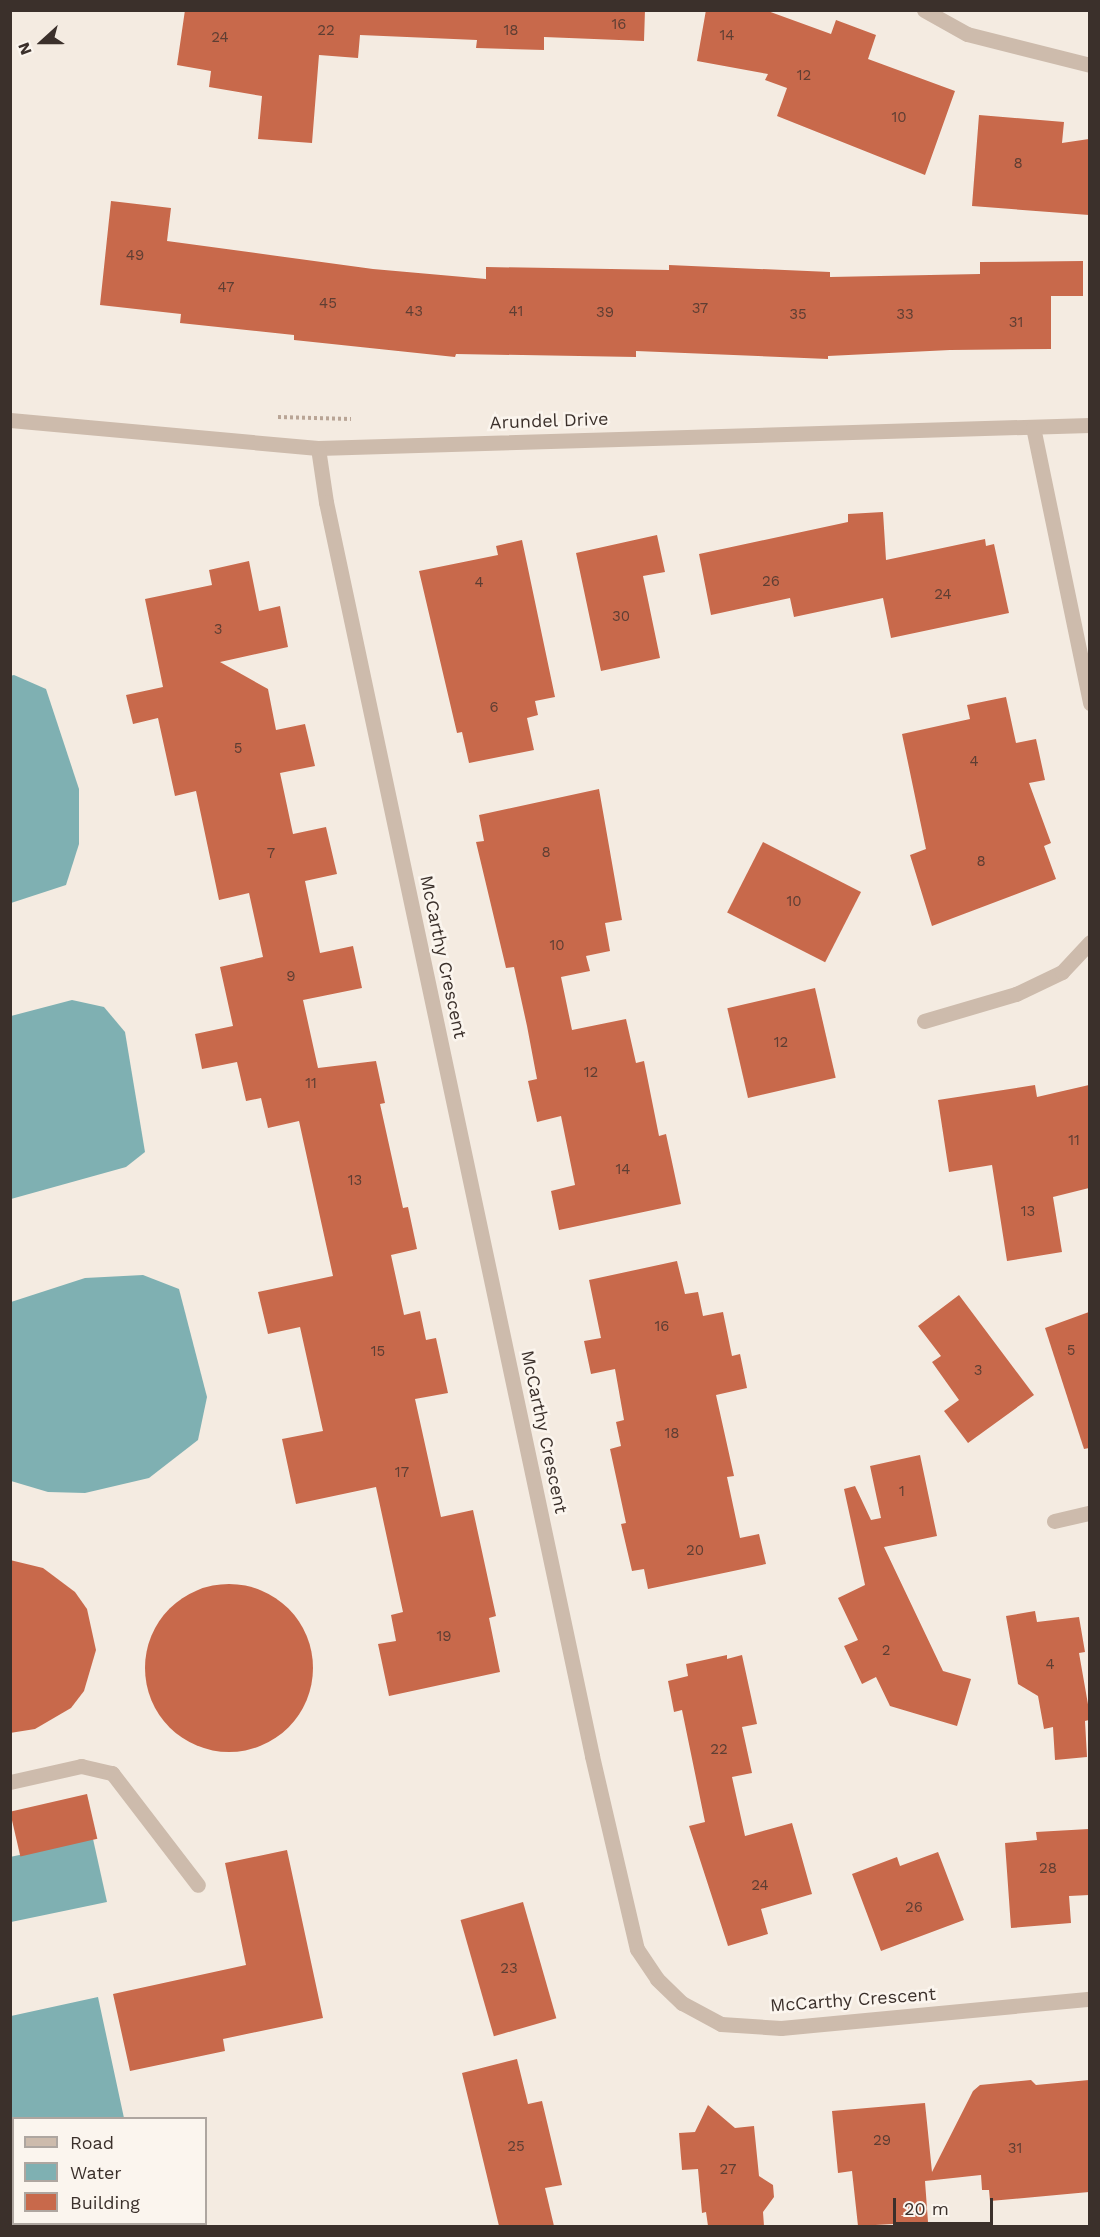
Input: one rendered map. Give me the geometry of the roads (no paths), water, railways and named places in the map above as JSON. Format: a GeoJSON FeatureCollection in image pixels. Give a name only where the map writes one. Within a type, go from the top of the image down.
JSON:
{"type":"FeatureCollection","features":[{"type":"Feature","properties":{"kind":"street"},"geometry":{"type":"LineString","coordinates":[[924,10],[967,34],[1089,65]]}},
{"type":"Feature","properties":{"kind":"street","name":"Arundel Drive"},"geometry":{"type":"LineString","coordinates":[[10,420],[318,448],[1089,425]]}},
{"type":"Feature","properties":{"kind":"street"},"geometry":{"type":"LineString","coordinates":[[1033,427],[1089,703]]}},
{"type":"Feature","properties":{"kind":"street","name":"McCarthy Crescent"},"geometry":{"type":"LineString","coordinates":[[318,448],[326,502],[585,1721],[637,1949],[657,1978],[682,2003],[721,2024],[781,2028],[1089,1999]]}},
{"type":"Feature","properties":{"kind":"street"},"geometry":{"type":"LineString","coordinates":[[924,1020],[1016,994],[1062,972],[1089,942]]}},
{"type":"Feature","properties":{"kind":"street"},"geometry":{"type":"LineString","coordinates":[[1054,1521],[1089,1513]]}},
{"type":"Feature","properties":{"kind":"street"},"geometry":{"type":"LineString","coordinates":[[10,1782],[81,1766],[112,1773],[198,1885]]}},
{"type":"Feature","properties":{"kind":"water"},"geometry":{"type":"Polygon","coordinates":[[[14,675],[46,689],[79,789],[79,844],[66,885],[11,903],[10,676],[14,675]]]}},
{"type":"Feature","properties":{"kind":"water"},"geometry":{"type":"Polygon","coordinates":[[[72,1000],[104,1007],[125,1032],[145,1152],[126,1167],[11,1199],[11,1016],[72,1000]]]}},
{"type":"Feature","properties":{"kind":"water"},"geometry":{"type":"Polygon","coordinates":[[[143,1275],[179,1289],[207,1397],[198,1440],[149,1478],[85,1493],[48,1492],[11,1481],[11,1302],[85,1278],[143,1275]]]}},
{"type":"Feature","properties":{"kind":"water"},"geometry":{"type":"Polygon","coordinates":[[[93,1839],[107,1902],[11,1922],[10,1857],[93,1839]]]}},
{"type":"Feature","properties":{"kind":"water"},"geometry":{"type":"Polygon","coordinates":[[[98,1997],[124,2117],[12,2117],[11,2016],[98,1997]]]}}]}
